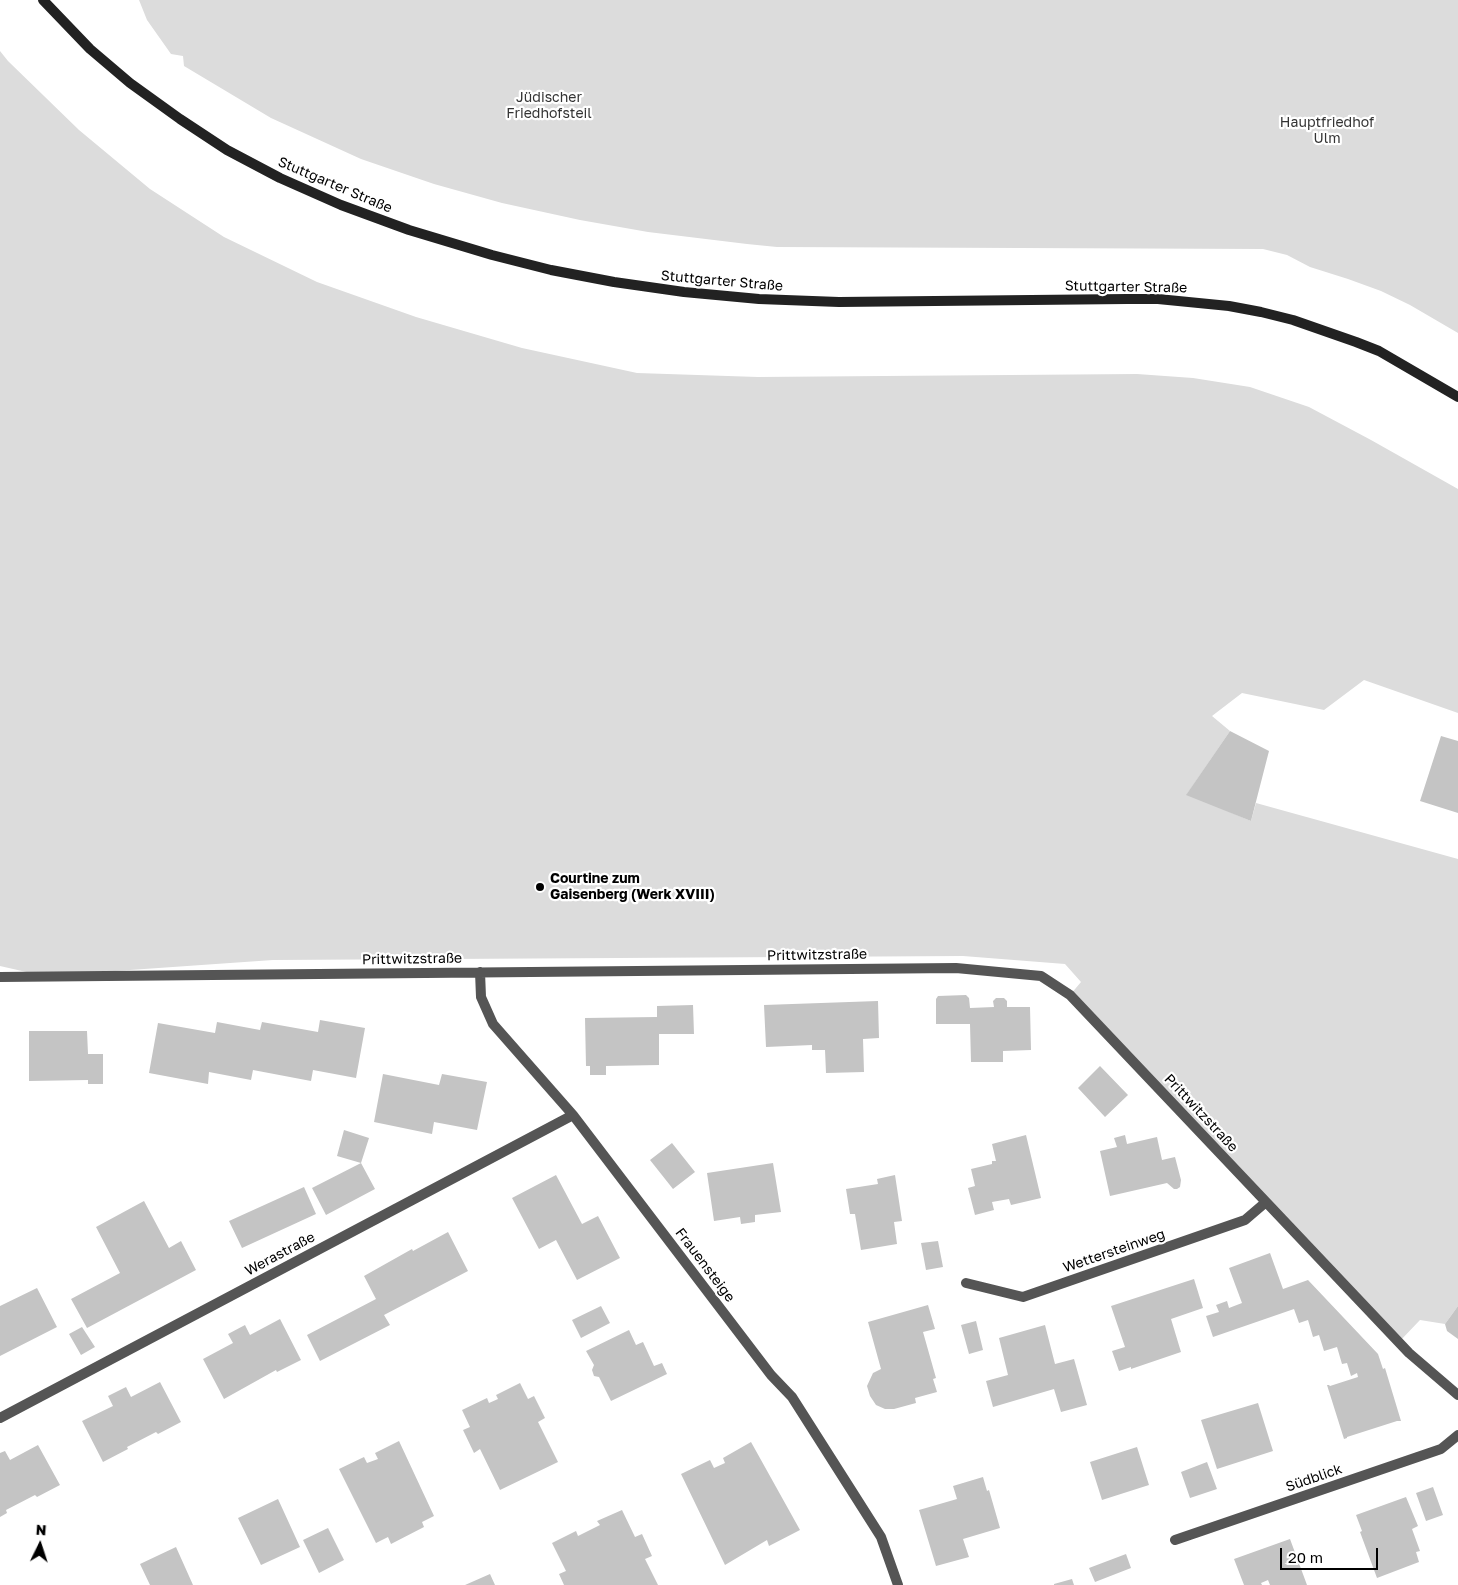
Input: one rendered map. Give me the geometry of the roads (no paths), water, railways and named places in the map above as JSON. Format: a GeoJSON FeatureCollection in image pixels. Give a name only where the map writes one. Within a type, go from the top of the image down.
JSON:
{"type":"FeatureCollection","features":[{"type":"Feature","properties":{"kind":"main road","name":"Stuttgarter Straße"},"geometry":{"type":"LineString","coordinates":[[43,0],[90,49],[130,83],[227,150],[280,178],[341,205],[409,230],[474,250],[582,277],[723,297],[839,302],[1158,299],[1229,306],[1293,320],[1356,342],[1379,352],[1458,397]]}},
{"type":"Feature","properties":{"kind":"street","name":"Prittwitzstraße"},"geometry":{"type":"LineString","coordinates":[[0,977],[956,968],[1041,976],[1070,995],[1409,1353],[1458,1395]]}},
{"type":"Feature","properties":{"kind":"street","name":"Frauensteige"},"geometry":{"type":"LineString","coordinates":[[480,972],[482,997],[493,1024],[573,1115],[771,1375],[792,1397],[881,1538],[898,1585]]}},
{"type":"Feature","properties":{"kind":"street","name":"Werastraße"},"geometry":{"type":"LineString","coordinates":[[0,1418],[573,1115]]}},
{"type":"Feature","properties":{"kind":"street","name":"Wettersteinweg"},"geometry":{"type":"LineString","coordinates":[[966,1283],[1023,1297],[1245,1220],[1266,1202]]}},
{"type":"Feature","properties":{"kind":"street","name":"Südblick"},"geometry":{"type":"LineString","coordinates":[[1176,1540],[1441,1449],[1458,1435]]}},
{"type":"Feature","properties":{"kind":"place","name":"Courtine zum Gaisenberg (Werk XVIII)"},"geometry":{"type":"Point","coordinates":[540,887]}},
{"type":"Feature","properties":{"kind":"park label","name":"Jüdischer Friedhofsteil"},"geometry":{"type":"Point","coordinates":[549,106]}},
{"type":"Feature","properties":{"kind":"park label","name":"Hauptfriedhof Ulm"},"geometry":{"type":"Point","coordinates":[1327,132]}}]}
